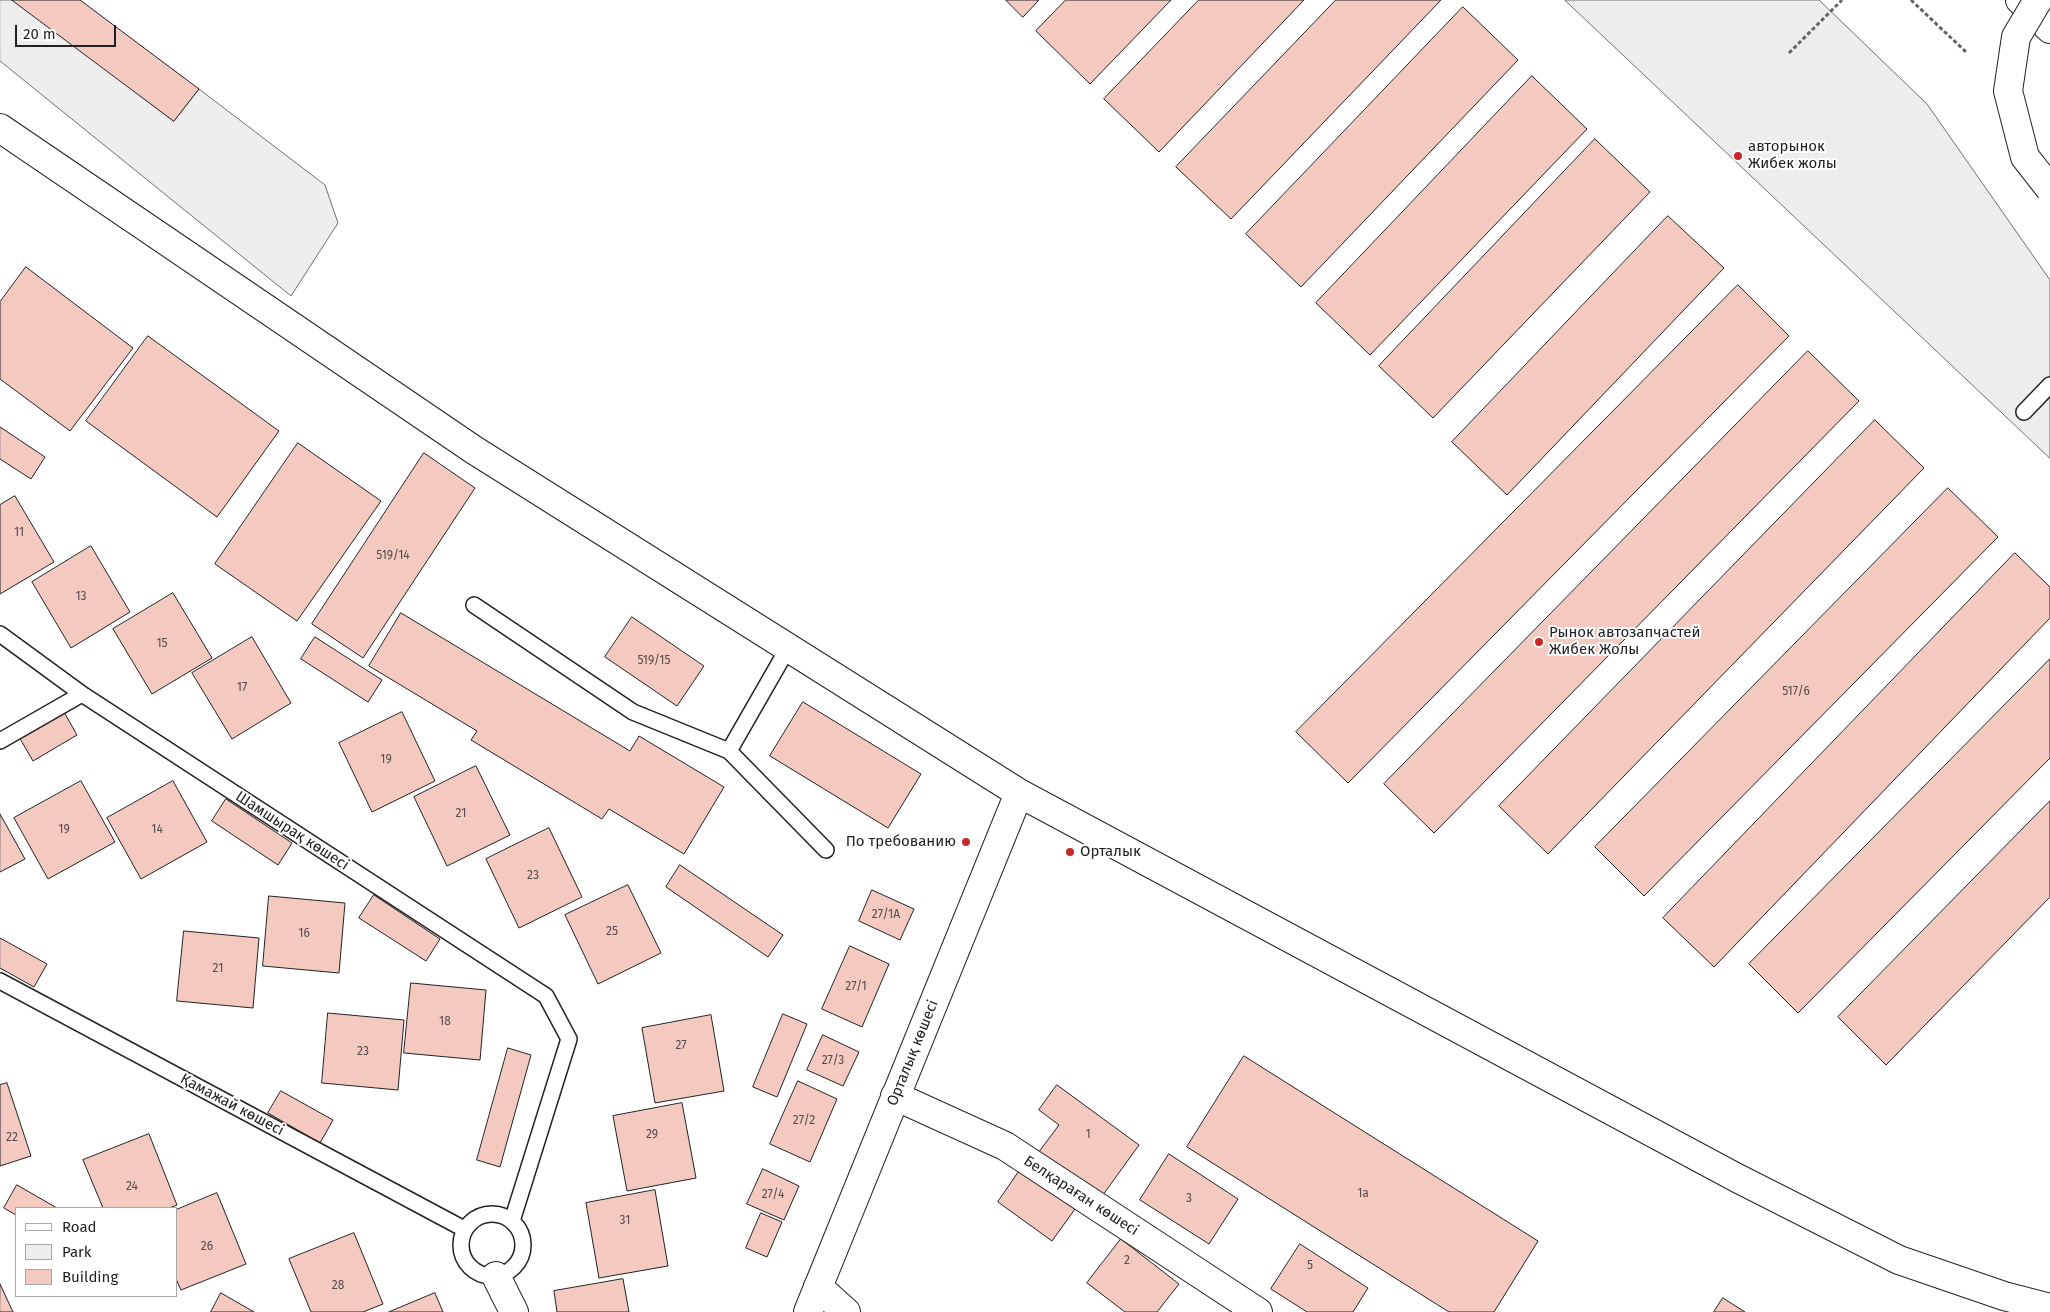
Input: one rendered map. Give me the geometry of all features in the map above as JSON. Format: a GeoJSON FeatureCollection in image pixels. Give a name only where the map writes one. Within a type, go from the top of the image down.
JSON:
{"type":"FeatureCollection","features":[{"type":"Feature","properties":{"kind":"main road"},"geometry":{"type":"LineString","coordinates":[[2020,0],[2050,29]]}},
{"type":"Feature","properties":{"kind":"main road"},"geometry":{"type":"LineString","coordinates":[[2038,0],[2016,37],[2008,91],[2025,157],[2050,189]]}},
{"type":"Feature","properties":{"kind":"main road"},"geometry":{"type":"LineString","coordinates":[[0,128],[474,450],[1019,793],[1737,1178],[1899,1260],[2004,1296],[2050,1308]]}},
{"type":"Feature","properties":{"kind":"main road","name":"Орталық көшесі"},"geometry":{"type":"LineString","coordinates":[[808,1312],[1019,793]]}},
{"type":"Feature","properties":{"kind":"main road","name":"Белқараған көшесі"},"geometry":{"type":"LineString","coordinates":[[895,1096],[1005,1146],[1258,1312]]}},
{"type":"Feature","properties":{"kind":"main road"},"geometry":{"type":"LineString","coordinates":[[496,1276],[514,1312]]}},
{"type":"Feature","properties":{"kind":"main road"},"geometry":{"type":"LineString","coordinates":[[818,1287],[846,1312]]}},
{"type":"Feature","properties":{"kind":"lane"},"geometry":{"type":"LineString","coordinates":[[2024,412],[2050,385]]}},
{"type":"Feature","properties":{"kind":"lane"},"geometry":{"type":"LineString","coordinates":[[474,605],[633,712],[729,751],[826,850]]}},
{"type":"Feature","properties":{"kind":"lane","name":"Шамшырақ көшесі"},"geometry":{"type":"LineString","coordinates":[[0,634],[82,694],[546,996],[569,1039],[512,1221]]}},
{"type":"Feature","properties":{"kind":"lane"},"geometry":{"type":"LineString","coordinates":[[729,751],[788,648]]}},
{"type":"Feature","properties":{"kind":"lane"},"geometry":{"type":"LineString","coordinates":[[0,741],[82,694]]}},
{"type":"Feature","properties":{"kind":"lane","name":"Қамажай көшесі"},"geometry":{"type":"LineString","coordinates":[[0,982],[464,1229]]}},
{"type":"Feature","properties":{"kind":"lane"},"geometry":{"type":"LineString","coordinates":[[490,1213],[502,1215],[512,1221],[521,1232],[522,1254],[510,1271],[496,1276],[479,1274],[466,1263],[460,1246],[464,1229],[472,1220],[490,1213]]}},
{"type":"Feature","properties":{"kind":"path"},"geometry":{"type":"LineString","coordinates":[[1789,53],[1842,0]]}},
{"type":"Feature","properties":{"kind":"path"},"geometry":{"type":"LineString","coordinates":[[1911,0],[1966,52]]}},
{"type":"Feature","properties":{"kind":"green space"},"geometry":{"type":"Polygon","coordinates":[[[0,0],[16,0],[174,121],[199,89],[325,185],[338,223],[291,296],[0,61],[0,0]]]}},
{"type":"Feature","properties":{"kind":"shaded area"},"geometry":{"type":"Polygon","coordinates":[[[1565,0],[1819,0],[1927,104],[2050,280],[2050,458],[1565,0]]]}},
{"type":"Feature","properties":{"kind":"building"},"geometry":{"type":"Polygon","coordinates":[[[12,0],[80,0],[199,89],[174,121],[12,0]]]}},
{"type":"Feature","properties":{"kind":"building"},"geometry":{"type":"Polygon","coordinates":[[[1006,0],[1039,0],[1023,17],[1006,0]]]}},
{"type":"Feature","properties":{"kind":"building"},"geometry":{"type":"Polygon","coordinates":[[[1066,0],[1171,0],[1090,84],[1036,31],[1066,0]]]}},
{"type":"Feature","properties":{"kind":"building"},"geometry":{"type":"Polygon","coordinates":[[[1199,0],[1304,0],[1159,152],[1104,99],[1199,0]]]}},
{"type":"Feature","properties":{"kind":"building"},"geometry":{"type":"Polygon","coordinates":[[[1336,0],[1441,0],[1231,219],[1176,167],[1336,0]]]}},
{"type":"Feature","properties":{"kind":"building"},"geometry":{"type":"Polygon","coordinates":[[[1463,7],[1518,60],[1301,287],[1246,234],[1463,7]]]}},
{"type":"Feature","properties":{"kind":"building"},"geometry":{"type":"Polygon","coordinates":[[[1532,76],[1587,129],[1370,355],[1316,303],[1532,76]]]}},
{"type":"Feature","properties":{"kind":"building"},"geometry":{"type":"Polygon","coordinates":[[[1595,139],[1650,192],[1433,418],[1379,366],[1595,139]]]}},
{"type":"Feature","properties":{"kind":"building"},"geometry":{"type":"Polygon","coordinates":[[[1668,216],[1724,268],[1507,495],[1452,442],[1668,216]]]}},
{"type":"Feature","properties":{"kind":"building"},"geometry":{"type":"Polygon","coordinates":[[[26,267],[133,348],[70,431],[0,379],[0,302],[26,267]]]}},
{"type":"Feature","properties":{"kind":"building"},"geometry":{"type":"Polygon","coordinates":[[[1738,285],[1789,336],[1348,783],[1296,732],[1738,285]]]}},
{"type":"Feature","properties":{"kind":"building"},"geometry":{"type":"Polygon","coordinates":[[[148,336],[279,431],[217,517],[86,421],[148,336]]]}},
{"type":"Feature","properties":{"kind":"building"},"geometry":{"type":"Polygon","coordinates":[[[1808,351],[1859,401],[1434,833],[1384,784],[1808,351]]]}},
{"type":"Feature","properties":{"kind":"building"},"geometry":{"type":"Polygon","coordinates":[[[1875,420],[1924,468],[1548,854],[1499,806],[1875,420]]]}},
{"type":"Feature","properties":{"kind":"building"},"geometry":{"type":"Polygon","coordinates":[[[0,427],[45,457],[31,479],[0,459],[0,427]]]}},
{"type":"Feature","properties":{"kind":"building"},"geometry":{"type":"Polygon","coordinates":[[[298,443],[381,501],[297,621],[215,564],[298,443]]]}},
{"type":"Feature","properties":{"kind":"building"},"geometry":{"type":"Polygon","coordinates":[[[424,453],[475,488],[363,658],[312,624],[424,453]]]}},
{"type":"Feature","properties":{"kind":"building"},"geometry":{"type":"Polygon","coordinates":[[[1948,488],[1998,537],[1644,896],[1595,847],[1948,488]]]}},
{"type":"Feature","properties":{"kind":"building"},"geometry":{"type":"Polygon","coordinates":[[[15,496],[54,562],[0,594],[0,505],[15,496]]]}},
{"type":"Feature","properties":{"kind":"building"},"geometry":{"type":"Polygon","coordinates":[[[91,546],[130,612],[71,648],[32,582],[91,546]]]}},
{"type":"Feature","properties":{"kind":"building"},"geometry":{"type":"Polygon","coordinates":[[[2015,553],[2050,587],[2050,618],[1714,967],[1663,918],[2015,553]]]}},
{"type":"Feature","properties":{"kind":"building"},"geometry":{"type":"Polygon","coordinates":[[[173,593],[212,658],[152,694],[113,629],[173,593]]]}},
{"type":"Feature","properties":{"kind":"building"},"geometry":{"type":"Polygon","coordinates":[[[401,613],[630,751],[639,736],[724,787],[684,854],[609,809],[602,819],[471,740],[477,731],[369,666],[401,613]]]}},
{"type":"Feature","properties":{"kind":"building"},"geometry":{"type":"Polygon","coordinates":[[[632,617],[704,666],[677,706],[605,657],[632,617]]]}},
{"type":"Feature","properties":{"kind":"building"},"geometry":{"type":"Polygon","coordinates":[[[252,637],[291,703],[232,739],[192,673],[252,637]]]}},
{"type":"Feature","properties":{"kind":"building"},"geometry":{"type":"Polygon","coordinates":[[[315,637],[382,680],[368,702],[301,659],[315,637]]]}},
{"type":"Feature","properties":{"kind":"building"},"geometry":{"type":"Polygon","coordinates":[[[2050,659],[2050,758],[1798,1013],[1749,964],[2050,659]]]}},
{"type":"Feature","properties":{"kind":"building"},"geometry":{"type":"Polygon","coordinates":[[[803,702],[921,774],[888,828],[770,756],[803,702]]]}},
{"type":"Feature","properties":{"kind":"building"},"geometry":{"type":"Polygon","coordinates":[[[64,712],[77,735],[33,761],[19,737],[64,712]]]}},
{"type":"Feature","properties":{"kind":"building"},"geometry":{"type":"Polygon","coordinates":[[[402,712],[435,781],[372,812],[339,743],[402,712]]]}},
{"type":"Feature","properties":{"kind":"building"},"geometry":{"type":"Polygon","coordinates":[[[476,766],[510,835],[447,866],[414,797],[476,766]]]}},
{"type":"Feature","properties":{"kind":"building"},"geometry":{"type":"Polygon","coordinates":[[[81,781],[115,842],[48,879],[14,818],[81,781]]]}},
{"type":"Feature","properties":{"kind":"building"},"geometry":{"type":"Polygon","coordinates":[[[173,781],[207,842],[141,879],[107,818],[173,781]]]}},
{"type":"Feature","properties":{"kind":"building"},"geometry":{"type":"Polygon","coordinates":[[[226,799],[292,843],[278,865],[212,821],[226,799]]]}},
{"type":"Feature","properties":{"kind":"building"},"geometry":{"type":"Polygon","coordinates":[[[2050,801],[2050,897],[1886,1065],[1838,1017],[2050,801]]]}},
{"type":"Feature","properties":{"kind":"building"},"geometry":{"type":"Polygon","coordinates":[[[0,814],[25,859],[0,872],[0,814]]]}},
{"type":"Feature","properties":{"kind":"building"},"geometry":{"type":"Polygon","coordinates":[[[549,828],[582,897],[519,928],[486,859],[549,828]]]}},
{"type":"Feature","properties":{"kind":"building"},"geometry":{"type":"Polygon","coordinates":[[[680,865],[783,935],[768,957],[666,887],[680,865]]]}},
{"type":"Feature","properties":{"kind":"building"},"geometry":{"type":"Polygon","coordinates":[[[628,885],[661,953],[598,984],[565,915],[628,885]]]}},
{"type":"Feature","properties":{"kind":"building"},"geometry":{"type":"Polygon","coordinates":[[[872,890],[914,909],[900,940],[859,921],[872,890]]]}},
{"type":"Feature","properties":{"kind":"building"},"geometry":{"type":"Polygon","coordinates":[[[374,895],[440,939],[426,961],[359,918],[374,895]]]}},
{"type":"Feature","properties":{"kind":"building"},"geometry":{"type":"Polygon","coordinates":[[[269,896],[345,903],[339,973],[263,966],[269,896]]]}},
{"type":"Feature","properties":{"kind":"building"},"geometry":{"type":"Polygon","coordinates":[[[184,931],[259,938],[253,1008],[177,1001],[184,931]]]}},
{"type":"Feature","properties":{"kind":"building"},"geometry":{"type":"Polygon","coordinates":[[[0,938],[47,964],[34,987],[0,968],[0,938]]]}},
{"type":"Feature","properties":{"kind":"building"},"geometry":{"type":"Polygon","coordinates":[[[850,946],[889,964],[862,1027],[822,1009],[850,946]]]}},
{"type":"Feature","properties":{"kind":"building"},"geometry":{"type":"Polygon","coordinates":[[[411,983],[486,990],[480,1060],[404,1053],[411,983]]]}},
{"type":"Feature","properties":{"kind":"building"},"geometry":{"type":"Polygon","coordinates":[[[328,1013],[404,1020],[398,1090],[322,1083],[328,1013]]]}},
{"type":"Feature","properties":{"kind":"building"},"geometry":{"type":"Polygon","coordinates":[[[783,1014],[807,1024],[777,1097],[753,1087],[783,1014]]]}},
{"type":"Feature","properties":{"kind":"building"},"geometry":{"type":"Polygon","coordinates":[[[711,1015],[724,1091],[655,1103],[642,1028],[711,1015]]]}},
{"type":"Feature","properties":{"kind":"building"},"geometry":{"type":"Polygon","coordinates":[[[823,1035],[859,1052],[843,1086],[807,1070],[823,1035]]]}},
{"type":"Feature","properties":{"kind":"building"},"geometry":{"type":"Polygon","coordinates":[[[508,1048],[531,1055],[500,1167],[477,1160],[508,1048]]]}},
{"type":"Feature","properties":{"kind":"building"},"geometry":{"type":"Polygon","coordinates":[[[1244,1056],[1538,1241],[1494,1312],[1449,1312],[1187,1147],[1244,1056]]]}},
{"type":"Feature","properties":{"kind":"building"},"geometry":{"type":"Polygon","coordinates":[[[798,1081],[837,1099],[810,1162],[770,1144],[798,1081]]]}},
{"type":"Feature","properties":{"kind":"building"},"geometry":{"type":"Polygon","coordinates":[[[7,1083],[31,1156],[0,1166],[0,1085],[7,1083]]]}},
{"type":"Feature","properties":{"kind":"building"},"geometry":{"type":"Polygon","coordinates":[[[1057,1085],[1139,1145],[1100,1199],[1038,1153],[1059,1125],[1039,1110],[1057,1085]]]}},
{"type":"Feature","properties":{"kind":"building"},"geometry":{"type":"Polygon","coordinates":[[[281,1091],[333,1120],[320,1143],[268,1113],[281,1091]]]}},
{"type":"Feature","properties":{"kind":"building"},"geometry":{"type":"Polygon","coordinates":[[[682,1103],[696,1178],[627,1191],[613,1116],[682,1103]]]}},
{"type":"Feature","properties":{"kind":"building"},"geometry":{"type":"Polygon","coordinates":[[[149,1134],[177,1205],[172,1207],[103,1207],[83,1160],[149,1134]]]}},
{"type":"Feature","properties":{"kind":"building"},"geometry":{"type":"Polygon","coordinates":[[[1169,1154],[1238,1199],[1209,1244],[1140,1200],[1169,1154]]]}},
{"type":"Feature","properties":{"kind":"building"},"geometry":{"type":"Polygon","coordinates":[[[763,1169],[799,1186],[784,1220],[747,1204],[763,1169]]]}},
{"type":"Feature","properties":{"kind":"building"},"geometry":{"type":"Polygon","coordinates":[[[1020,1170],[1075,1209],[1052,1241],[998,1202],[1020,1170]]]}},
{"type":"Feature","properties":{"kind":"building"},"geometry":{"type":"Polygon","coordinates":[[[17,1185],[55,1207],[15,1207],[15,1214],[4,1208],[17,1185]]]}},
{"type":"Feature","properties":{"kind":"building"},"geometry":{"type":"Polygon","coordinates":[[[655,1190],[668,1266],[599,1278],[586,1203],[655,1190]]]}},
{"type":"Feature","properties":{"kind":"building"},"geometry":{"type":"Polygon","coordinates":[[[217,1193],[246,1264],[181,1290],[178,1283],[178,1209],[217,1193]]]}},
{"type":"Feature","properties":{"kind":"building"},"geometry":{"type":"Polygon","coordinates":[[[761,1213],[782,1222],[767,1257],[746,1248],[761,1213]]]}},
{"type":"Feature","properties":{"kind":"building"},"geometry":{"type":"Polygon","coordinates":[[[354,1233],[383,1304],[363,1312],[311,1312],[289,1259],[354,1233]]]}},
{"type":"Feature","properties":{"kind":"building"},"geometry":{"type":"Polygon","coordinates":[[[1121,1239],[1179,1284],[1157,1312],[1125,1312],[1087,1283],[1121,1239]]]}},
{"type":"Feature","properties":{"kind":"building"},"geometry":{"type":"Polygon","coordinates":[[[1300,1244],[1368,1288],[1353,1312],[1307,1312],[1271,1289],[1300,1244]]]}},
{"type":"Feature","properties":{"kind":"building"},"geometry":{"type":"Polygon","coordinates":[[[623,1279],[629,1312],[557,1312],[554,1291],[623,1279]]]}},
{"type":"Feature","properties":{"kind":"building"},"geometry":{"type":"Polygon","coordinates":[[[0,1284],[13,1312],[0,1312],[0,1284]]]}},
{"type":"Feature","properties":{"kind":"building"},"geometry":{"type":"Polygon","coordinates":[[[221,1293],[254,1312],[211,1312],[221,1293]]]}},
{"type":"Feature","properties":{"kind":"building"},"geometry":{"type":"Polygon","coordinates":[[[435,1293],[443,1312],[389,1312],[435,1293]]]}},
{"type":"Feature","properties":{"kind":"building"},"geometry":{"type":"Polygon","coordinates":[[[1723,1298],[1745,1312],[1714,1312],[1723,1298]]]}},
{"type":"Feature","properties":{"kind":"place","name":"авторынок Жибек жолы"},"geometry":{"type":"Point","coordinates":[1738,156]}},
{"type":"Feature","properties":{"kind":"place","name":"Рынок автозапчастей Жибек Жолы"},"geometry":{"type":"Point","coordinates":[1539,642]}},
{"type":"Feature","properties":{"kind":"place","name":"По требованию"},"geometry":{"type":"Point","coordinates":[966,842]}},
{"type":"Feature","properties":{"kind":"place","name":"Орталык"},"geometry":{"type":"Point","coordinates":[1070,852]}}]}
